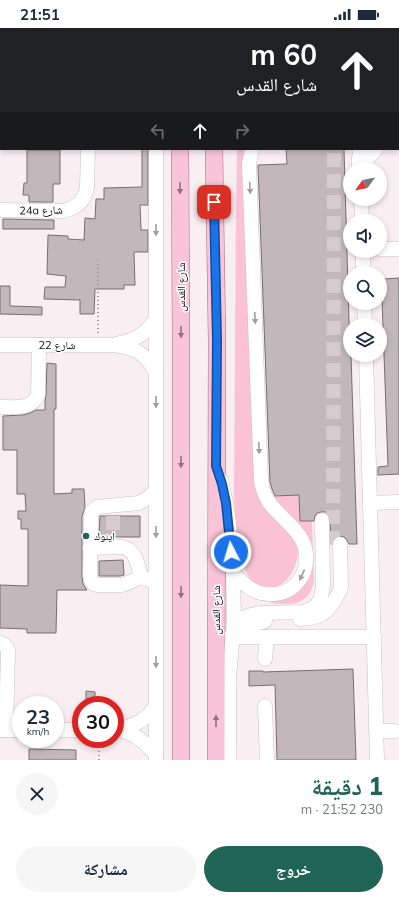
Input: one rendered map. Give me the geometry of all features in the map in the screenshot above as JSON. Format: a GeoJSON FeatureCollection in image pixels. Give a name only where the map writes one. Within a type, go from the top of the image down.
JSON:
{"type":"FeatureCollection","features":[{"type":"Feature","properties":{"kind":"main road","name":"شارع القدس"},"geometry":{"type":"LineString","coordinates":[[180,150],[181,760]]}},
{"type":"Feature","properties":{"kind":"main road","name":"شارع القدس"},"geometry":{"type":"LineString","coordinates":[[214,150],[217,340],[216,760]]}},
{"type":"Feature","properties":{"kind":"street","name":"24a شارع"},"geometry":{"type":"LineString","coordinates":[[0,210],[61,211],[68,210],[79,204],[84,198],[87,187],[88,150]]}},
{"type":"Feature","properties":{"kind":"street"},"geometry":{"type":"LineString","coordinates":[[156,150],[156,758]]}},
{"type":"Feature","properties":{"kind":"street"},"geometry":{"type":"LineString","coordinates":[[214,187],[222,150]]}},
{"type":"Feature","properties":{"kind":"street"},"geometry":{"type":"LineString","coordinates":[[233,573],[255,592],[263,594],[282,593],[292,588],[301,579],[305,570],[307,556],[306,547],[297,531],[269,503],[262,488],[249,164],[252,150]]}},
{"type":"Feature","properties":{"kind":"street"},"geometry":{"type":"LineString","coordinates":[[358,162],[358,156],[361,150]]}},
{"type":"Feature","properties":{"kind":"street"},"geometry":{"type":"LineString","coordinates":[[366,162],[375,150]]}},
{"type":"Feature","properties":{"kind":"street"},"geometry":{"type":"LineString","coordinates":[[387,249],[399,249]]}},
{"type":"Feature","properties":{"kind":"street","name":"شارع 22"},"geometry":{"type":"LineString","coordinates":[[114,345],[131,341],[144,334],[156,319]]}},
{"type":"Feature","properties":{"kind":"street","name":"شارع 22"},"geometry":{"type":"LineString","coordinates":[[0,345],[114,345],[131,348],[140,352],[147,358],[156,373]]}},
{"type":"Feature","properties":{"kind":"street"},"geometry":{"type":"LineString","coordinates":[[0,407],[26,406],[30,405],[36,399],[38,395],[39,345]]}},
{"type":"Feature","properties":{"kind":"street"},"geometry":{"type":"LineString","coordinates":[[366,362],[377,760]]}},
{"type":"Feature","properties":{"kind":"street"},"geometry":{"type":"LineString","coordinates":[[216,466],[226,503],[233,573],[233,631],[229,678],[229,760]]}},
{"type":"Feature","properties":{"kind":"street"},"geometry":{"type":"LineString","coordinates":[[156,489],[149,497],[139,503],[113,511],[97,507],[92,510],[90,516],[90,576],[92,582],[94,584],[122,585],[141,577],[156,584]]}},
{"type":"Feature","properties":{"kind":"street"},"geometry":{"type":"LineString","coordinates":[[370,503],[399,502]]}},
{"type":"Feature","properties":{"kind":"street"},"geometry":{"type":"LineString","coordinates":[[233,631],[256,614],[294,612],[309,603],[314,593],[316,583],[318,520]]}},
{"type":"Feature","properties":{"kind":"street"},"geometry":{"type":"LineString","coordinates":[[90,548],[114,542],[130,550],[136,558],[141,577]]}},
{"type":"Feature","properties":{"kind":"street"},"geometry":{"type":"LineString","coordinates":[[233,631],[266,620],[311,618],[318,616],[329,609],[339,592],[341,582],[336,545]]}},
{"type":"Feature","properties":{"kind":"street"},"geometry":{"type":"LineString","coordinates":[[233,631],[267,637],[374,637]]}},
{"type":"Feature","properties":{"kind":"street"},"geometry":{"type":"LineString","coordinates":[[265,659],[267,637]]}},
{"type":"Feature","properties":{"kind":"street"},"geometry":{"type":"LineString","coordinates":[[0,643],[5,645],[8,650],[3,730]]}},
{"type":"Feature","properties":{"kind":"street"},"geometry":{"type":"LineString","coordinates":[[124,727],[138,723],[156,706]]}},
{"type":"Feature","properties":{"kind":"street"},"geometry":{"type":"LineString","coordinates":[[266,706],[267,760]]}},
{"type":"Feature","properties":{"kind":"street"},"geometry":{"type":"LineString","coordinates":[[376,731],[395,731]]}},
{"type":"Feature","properties":{"kind":"street"},"geometry":{"type":"LineString","coordinates":[[124,732],[134,735],[142,741],[150,748],[156,758]]}},
{"type":"Feature","properties":{"kind":"path"},"geometry":{"type":"LineString","coordinates":[[98,257],[98,345]]}},
{"type":"Feature","properties":{"kind":"path"},"geometry":{"type":"LineString","coordinates":[[99,748],[99,760]]}},
{"type":"Feature","properties":{"kind":"shaded area"},"geometry":{"type":"Polygon","coordinates":[[[237,150],[246,150],[255,481],[290,531],[296,542],[298,550],[294,570],[286,581],[281,585],[266,588],[260,587],[252,581],[247,574],[243,563],[239,563],[236,531],[234,497],[237,150]]]}},
{"type":"Feature","properties":{"kind":"shaded area"},"geometry":{"type":"Polygon","coordinates":[[[299,495],[312,521],[314,580],[312,589],[309,595],[299,602],[286,604],[271,603],[271,601],[290,597],[297,592],[302,584],[309,565],[269,496],[299,495]]]}},
{"type":"Feature","properties":{"kind":"building"},"geometry":{"type":"Polygon","coordinates":[[[27,150],[60,150],[60,184],[53,184],[53,202],[29,202],[29,195],[23,195],[24,183],[27,183],[27,150]]]}},
{"type":"Feature","properties":{"kind":"building"},"geometry":{"type":"Polygon","coordinates":[[[142,150],[148,150],[148,205],[140,205],[141,230],[148,230],[148,252],[134,252],[135,285],[124,285],[124,289],[95,289],[94,314],[80,314],[80,300],[44,299],[45,287],[65,287],[66,276],[47,274],[48,235],[68,236],[68,239],[84,240],[85,218],[95,219],[96,199],[104,199],[104,188],[142,187],[142,150]]]}},
{"type":"Feature","properties":{"kind":"building"},"geometry":{"type":"Polygon","coordinates":[[[286,150],[344,150],[343,206],[346,206],[346,214],[343,214],[343,258],[347,258],[347,266],[343,266],[343,310],[349,310],[349,318],[343,318],[343,362],[351,362],[357,544],[349,544],[344,537],[339,536],[333,540],[331,545],[329,515],[326,512],[321,512],[317,513],[314,521],[300,521],[299,495],[275,496],[270,482],[258,165],[287,164],[286,150]]]}},
{"type":"Feature","properties":{"kind":"building"},"geometry":{"type":"Polygon","coordinates":[[[3,219],[54,220],[54,229],[3,229],[3,219]]]}},
{"type":"Feature","properties":{"kind":"building"},"geometry":{"type":"Polygon","coordinates":[[[399,278],[399,474],[378,475],[378,467],[388,466],[384,362],[387,362],[387,318],[383,318],[382,310],[387,310],[387,279],[399,278]]]}},
{"type":"Feature","properties":{"kind":"building"},"geometry":{"type":"Polygon","coordinates":[[[0,286],[10,286],[10,306],[42,307],[42,315],[0,314],[0,286]]]}},
{"type":"Feature","properties":{"kind":"building"},"geometry":{"type":"Polygon","coordinates":[[[47,363],[56,364],[56,409],[54,409],[54,494],[72,493],[72,489],[84,489],[85,508],[82,516],[82,576],[83,584],[87,590],[57,590],[56,633],[27,633],[27,629],[0,628],[0,585],[28,586],[28,529],[21,529],[21,519],[18,519],[18,511],[26,511],[25,494],[17,494],[17,450],[3,450],[3,416],[23,415],[36,410],[45,410],[47,363]]]}},
{"type":"Feature","properties":{"kind":"building"},"geometry":{"type":"Polygon","coordinates":[[[100,516],[140,516],[140,537],[99,537],[100,516]]]}},
{"type":"Feature","properties":{"kind":"building"},"geometry":{"type":"Polygon","coordinates":[[[123,560],[124,575],[99,576],[99,561],[123,560]]]}},
{"type":"Feature","properties":{"kind":"building"},"geometry":{"type":"Polygon","coordinates":[[[353,669],[356,760],[277,760],[275,685],[249,686],[249,671],[263,672],[353,669]]]}},
{"type":"Feature","properties":{"kind":"building"},"geometry":{"type":"Polygon","coordinates":[[[86,691],[95,692],[95,696],[86,696],[86,691]]]}},
{"type":"Feature","properties":{"kind":"building"},"geometry":{"type":"Polygon","coordinates":[[[29,749],[76,750],[76,760],[29,760],[29,749]]]}},
{"type":"Feature","properties":{"kind":"tunnel"},"geometry":{"type":"LineString","coordinates":[[333,545],[334,150]]}},
{"type":"Feature","properties":{"kind":"tunnel"},"geometry":{"type":"LineString","coordinates":[[113,516],[113,537]]}},
{"type":"Feature","properties":{"kind":"place","name":"اينوك"},"geometry":{"type":"Point","coordinates":[86,536]}},
{"type":"Feature","properties":{"kind":"route"},"geometry":{"type":"LineString","coordinates":[[214,202],[217,340],[216,466],[226,503],[231,552]]}}]}
